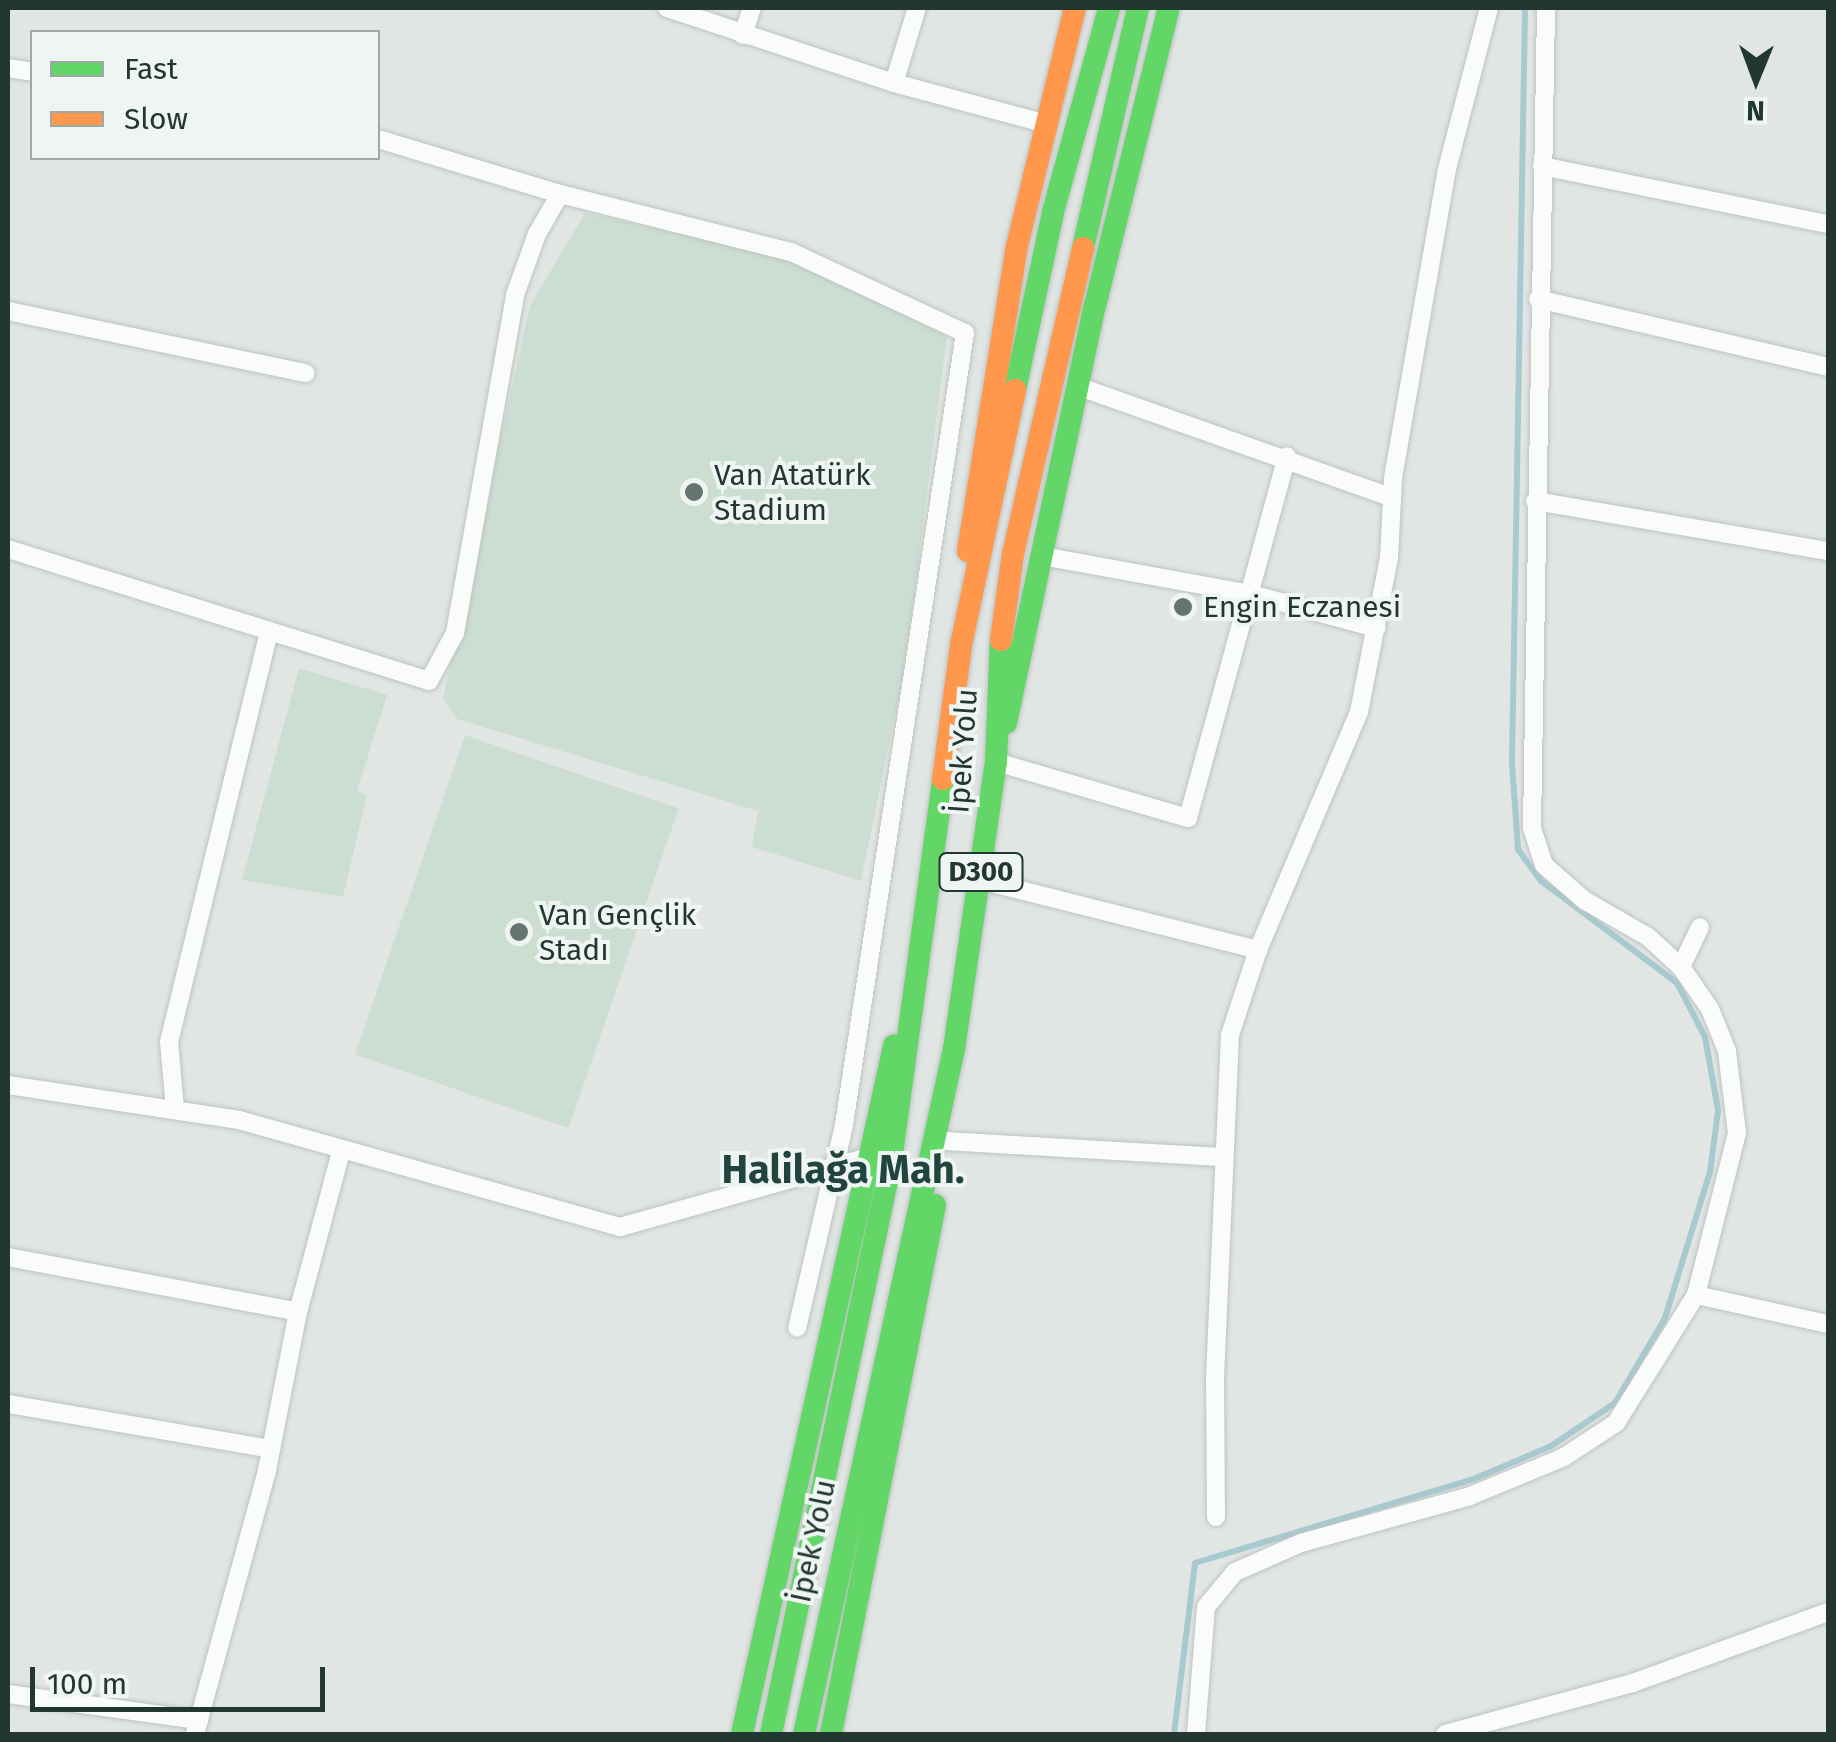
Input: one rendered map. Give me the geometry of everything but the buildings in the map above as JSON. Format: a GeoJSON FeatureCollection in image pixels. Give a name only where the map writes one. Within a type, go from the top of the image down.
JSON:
{"type":"FeatureCollection","features":[{"type":"Feature","properties":{"kind":"main road"},"geometry":{"type":"LineString","coordinates":[[961,646],[972,498],[996,350],[1076,8]]}},
{"type":"Feature","properties":{"kind":"main road","name":"İpek Yolu"},"geometry":{"type":"LineString","coordinates":[[771,1734],[891,1161],[961,646],[1053,212],[1109,8]]}},
{"type":"Feature","properties":{"kind":"main road","name":"İpek Yolu"},"geometry":{"type":"LineString","coordinates":[[804,1734],[954,1048],[996,762],[999,651],[1013,554],[1138,8]]}},
{"type":"Feature","properties":{"kind":"main road"},"geometry":{"type":"LineString","coordinates":[[996,762],[1169,8]]}},
{"type":"Feature","properties":{"kind":"main road"},"geometry":{"type":"LineString","coordinates":[[742,1734],[866,1158],[917,954]]}},
{"type":"Feature","properties":{"kind":"main road"},"geometry":{"type":"LineString","coordinates":[[831,1734],[945,1141],[954,1048]]}},
{"type":"Feature","properties":{"kind":"street"},"geometry":{"type":"LineString","coordinates":[[667,8],[894,83],[1047,124]]}},
{"type":"Feature","properties":{"kind":"street"},"geometry":{"type":"LineString","coordinates":[[743,36],[752,8]]}},
{"type":"Feature","properties":{"kind":"street"},"geometry":{"type":"LineString","coordinates":[[894,83],[917,8]]}},
{"type":"Feature","properties":{"kind":"street"},"geometry":{"type":"LineString","coordinates":[[1216,1517],[1221,1157],[1230,1035],[1258,950],[1359,712],[1376,628],[1391,497],[1446,173],[1490,8]]}},
{"type":"Feature","properties":{"kind":"street"},"geometry":{"type":"LineString","coordinates":[[1196,1734],[1206,1607],[1235,1572],[1302,1543],[1470,1496],[1564,1457],[1616,1423],[1696,1295],[1737,1133],[1727,1050],[1681,967],[1544,865],[1532,828],[1538,299],[1546,8]]}},
{"type":"Feature","properties":{"kind":"street"},"geometry":{"type":"LineString","coordinates":[[380,140],[560,194],[791,252],[965,333],[920,655],[834,1166],[797,1328]]}},
{"type":"Feature","properties":{"kind":"street"},"geometry":{"type":"LineString","coordinates":[[1542,166],[1828,224]]}},
{"type":"Feature","properties":{"kind":"street"},"geometry":{"type":"LineString","coordinates":[[8,548],[429,681],[455,633],[515,296],[537,234],[560,194]]}},
{"type":"Feature","properties":{"kind":"street"},"geometry":{"type":"LineString","coordinates":[[1538,299],[1828,367]]}},
{"type":"Feature","properties":{"kind":"street"},"geometry":{"type":"LineString","coordinates":[[8,310],[306,373]]}},
{"type":"Feature","properties":{"kind":"street"},"geometry":{"type":"LineString","coordinates":[[1080,387],[1287,456],[1391,497]]}},
{"type":"Feature","properties":{"kind":"street"},"geometry":{"type":"LineString","coordinates":[[996,762],[1188,818],[1287,456]]}},
{"type":"Feature","properties":{"kind":"street"},"geometry":{"type":"LineString","coordinates":[[1536,501],[1828,550]]}},
{"type":"Feature","properties":{"kind":"street"},"geometry":{"type":"LineString","coordinates":[[1042,556],[1251,594],[1376,628]]}},
{"type":"Feature","properties":{"kind":"street"},"geometry":{"type":"LineString","coordinates":[[175,1108],[170,1042],[269,633]]}},
{"type":"Feature","properties":{"kind":"street"},"geometry":{"type":"LineString","coordinates":[[980,880],[1258,950]]}},
{"type":"Feature","properties":{"kind":"street"},"geometry":{"type":"LineString","coordinates":[[1681,967],[1700,927]]}},
{"type":"Feature","properties":{"kind":"street"},"geometry":{"type":"LineString","coordinates":[[8,1085],[238,1120],[341,1152],[620,1227],[866,1158]]}},
{"type":"Feature","properties":{"kind":"street"},"geometry":{"type":"LineString","coordinates":[[945,1141],[1221,1157]]}},
{"type":"Feature","properties":{"kind":"street"},"geometry":{"type":"LineString","coordinates":[[8,1694],[197,1728],[271,1449],[298,1312],[341,1152]]}},
{"type":"Feature","properties":{"kind":"street"},"geometry":{"type":"LineString","coordinates":[[8,1257],[298,1312]]}},
{"type":"Feature","properties":{"kind":"street"},"geometry":{"type":"LineString","coordinates":[[1696,1295],[1828,1324]]}},
{"type":"Feature","properties":{"kind":"street"},"geometry":{"type":"LineString","coordinates":[[8,1404],[271,1449]]}},
{"type":"Feature","properties":{"kind":"street"},"geometry":{"type":"LineString","coordinates":[[1444,1734],[1634,1684],[1828,1612]]}},
{"type":"Feature","properties":{"kind":"green space"},"geometry":{"type":"Polygon","coordinates":[[[585,213],[684,235],[703,233],[796,259],[947,337],[905,666],[861,881],[752,847],[758,811],[457,719],[443,698],[530,306],[585,213]]]}},
{"type":"Feature","properties":{"kind":"green space"},"geometry":{"type":"Polygon","coordinates":[[[299,668],[387,695],[357,791],[367,795],[343,897],[242,880],[299,668]]]}},
{"type":"Feature","properties":{"kind":"green space","name":"Van Gençlik Stadı"},"geometry":{"type":"Polygon","coordinates":[[[465,735],[679,809],[569,1128],[355,1055],[465,735]]]}},
{"type":"Feature","properties":{"kind":"waterway"},"geometry":{"type":"LineString","coordinates":[[1174,1734],[1195,1563],[1476,1478],[1551,1446],[1615,1403],[1665,1318],[1710,1172],[1718,1110],[1705,1037],[1677,983],[1541,881],[1518,849],[1512,763],[1525,8]]}},
{"type":"Feature","properties":{"kind":"traffic: fast"},"geometry":{"type":"LineString","coordinates":[[1015,390],[1053,212],[1109,8]]}},
{"type":"Feature","properties":{"kind":"traffic: fast"},"geometry":{"type":"LineString","coordinates":[[1083,248],[1138,8]]}},
{"type":"Feature","properties":{"kind":"traffic: fast"},"geometry":{"type":"LineString","coordinates":[[1006,723],[1095,306],[1169,8]]}},
{"type":"Feature","properties":{"kind":"traffic: fast"},"geometry":{"type":"LineString","coordinates":[[804,1734],[954,1049],[996,762],[1001,640]]}},
{"type":"Feature","properties":{"kind":"traffic: fast"},"geometry":{"type":"LineString","coordinates":[[771,1734],[891,1161],[943,779]]}},
{"type":"Feature","properties":{"kind":"traffic: fast"},"geometry":{"type":"LineString","coordinates":[[742,1734],[894,1046]]}},
{"type":"Feature","properties":{"kind":"traffic: fast"},"geometry":{"type":"LineString","coordinates":[[831,1734],[935,1205]]}},
{"type":"Feature","properties":{"kind":"traffic: slow"},"geometry":{"type":"LineString","coordinates":[[968,551],[1017,246],[1075,8]]}},
{"type":"Feature","properties":{"kind":"traffic: slow"},"geometry":{"type":"LineString","coordinates":[[1001,640],[1013,554],[1083,248]]}},
{"type":"Feature","properties":{"kind":"traffic: slow"},"geometry":{"type":"LineString","coordinates":[[943,779],[961,645],[1015,390]]}},
{"type":"Feature","properties":{"kind":"place","name":"Van Atatürk Stadium"},"geometry":{"type":"Point","coordinates":[694,492]}},
{"type":"Feature","properties":{"kind":"place","name":"Engin Eczanesi"},"geometry":{"type":"Point","coordinates":[1183,607]}},
{"type":"Feature","properties":{"kind":"place","name":"Van Gençlik Stadı"},"geometry":{"type":"Point","coordinates":[519,932]}},
{"type":"Feature","properties":{"kind":"district","name":"Halilağa Mah."},"geometry":{"type":"Point","coordinates":[843,1170]}}]}
